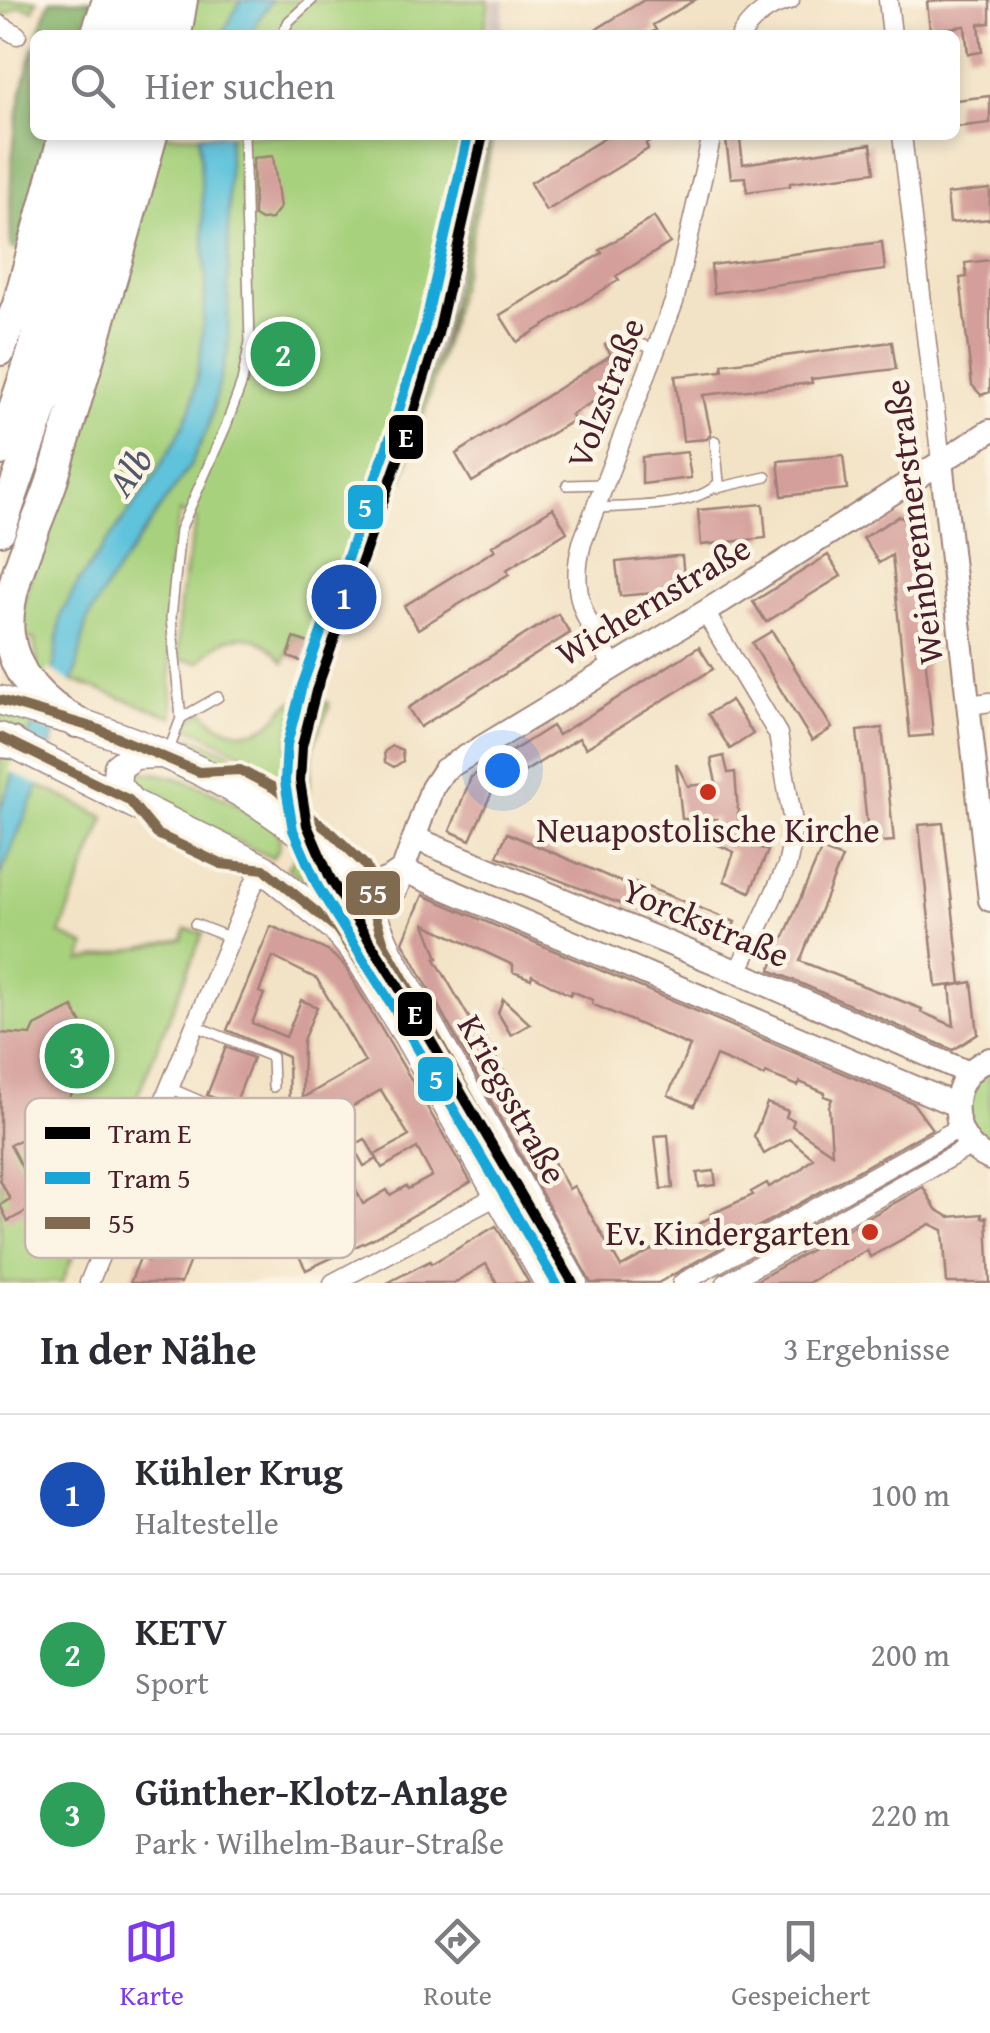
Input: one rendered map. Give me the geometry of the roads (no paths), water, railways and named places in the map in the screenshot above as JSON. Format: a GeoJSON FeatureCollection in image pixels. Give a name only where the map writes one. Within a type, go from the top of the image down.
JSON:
{"type":"FeatureCollection","features":[{"type":"Feature","properties":{"kind":"highway"},"geometry":{"type":"LineString","coordinates":[[98,30],[108,0]]}},
{"type":"Feature","properties":{"kind":"highway"},"geometry":{"type":"LineString","coordinates":[[124,30],[132,0]]}},
{"type":"Feature","properties":{"kind":"highway"},"geometry":{"type":"LineString","coordinates":[[152,30],[161,0]]}},
{"type":"Feature","properties":{"kind":"highway"},"geometry":{"type":"LineString","coordinates":[[177,30],[182,0]]}},
{"type":"Feature","properties":{"kind":"highway"},"geometry":{"type":"LineString","coordinates":[[0,350],[18,304],[63,140]]}},
{"type":"Feature","properties":{"kind":"highway"},"geometry":{"type":"LineString","coordinates":[[0,450],[35,346],[94,140]]}},
{"type":"Feature","properties":{"kind":"highway"},"geometry":{"type":"LineString","coordinates":[[77,722],[48,704],[19,699],[20,668],[10,640],[7,607],[8,548],[123,140]]}},
{"type":"Feature","properties":{"kind":"highway"},"geometry":{"type":"LineString","coordinates":[[8,548],[89,360],[151,140]]}},
{"type":"Feature","properties":{"kind":"main road","name":"Kriegsstraße"},"geometry":{"type":"LineString","coordinates":[[77,722],[117,736],[239,792],[313,843],[372,904],[392,959],[508,1190],[549,1283]]}},
{"type":"Feature","properties":{"kind":"main road","name":"Kriegsstraße"},"geometry":{"type":"LineString","coordinates":[[4,741],[273,875],[321,913],[358,955],[508,1190],[574,1283]]}},
{"type":"Feature","properties":{"kind":"main road"},"geometry":{"type":"LineString","coordinates":[[128,800],[116,785],[118,768],[134,755],[162,756]]}},
{"type":"Feature","properties":{"kind":"main road"},"geometry":{"type":"LineString","coordinates":[[288,823],[287,853],[273,875],[320,900],[341,906],[372,904]]}},
{"type":"Feature","properties":{"kind":"street"},"geometry":{"type":"LineString","coordinates":[[745,30],[764,10],[790,0]]}},
{"type":"Feature","properties":{"kind":"street"},"geometry":{"type":"LineString","coordinates":[[888,0],[891,30]]}},
{"type":"Feature","properties":{"kind":"street"},"geometry":{"type":"LineString","coordinates":[[0,25],[17,35]]}},
{"type":"Feature","properties":{"kind":"street","name":"Volzstraße"},"geometry":{"type":"LineString","coordinates":[[614,666],[589,625],[576,587],[576,566],[674,302],[711,140]]}},
{"type":"Feature","properties":{"kind":"street","name":"Weinbrennerstraße"},"geometry":{"type":"LineString","coordinates":[[903,140],[941,461],[980,704],[990,900]]}},
{"type":"Feature","properties":{"kind":"street","name":"Wichernstraße"},"geometry":{"type":"LineString","coordinates":[[372,904],[394,892],[432,788],[444,770],[705,612],[990,431]]}},
{"type":"Feature","properties":{"kind":"street"},"geometry":{"type":"LineString","coordinates":[[705,612],[778,734],[792,817],[786,866],[738,972]]}},
{"type":"Feature","properties":{"kind":"street","name":"Yorckstraße"},"geometry":{"type":"LineString","coordinates":[[414,838],[969,1073]]}},
{"type":"Feature","properties":{"kind":"street","name":"Yorckstraße"},"geometry":{"type":"LineString","coordinates":[[402,870],[961,1126],[990,1160]]}},
{"type":"Feature","properties":{"kind":"street"},"geometry":{"type":"LineString","coordinates":[[166,1098],[252,887],[273,875]]}},
{"type":"Feature","properties":{"kind":"street"},"geometry":{"type":"LineString","coordinates":[[961,1126],[959,1089],[969,1073],[990,1060]]}},
{"type":"Feature","properties":{"kind":"street"},"geometry":{"type":"LineString","coordinates":[[682,1283],[961,1126]]}},
{"type":"Feature","properties":{"kind":"street"},"geometry":{"type":"LineString","coordinates":[[726,1283],[782,1251],[961,1126]]}},
{"type":"Feature","properties":{"kind":"street"},"geometry":{"type":"LineString","coordinates":[[333,1283],[508,1190]]}},
{"type":"Feature","properties":{"kind":"street"},"geometry":{"type":"LineString","coordinates":[[772,1233],[782,1251]]}},
{"type":"Feature","properties":{"kind":"street"},"geometry":{"type":"LineString","coordinates":[[89,1283],[100,1258]]}},
{"type":"Feature","properties":{"kind":"lane"},"geometry":{"type":"LineString","coordinates":[[284,30],[312,0]]}},
{"type":"Feature","properties":{"kind":"lane"},"geometry":{"type":"LineString","coordinates":[[162,756],[181,718],[171,618],[180,530],[226,426],[242,382],[250,342],[244,140]]}},
{"type":"Feature","properties":{"kind":"lane"},"geometry":{"type":"LineString","coordinates":[[629,340],[658,350]]}},
{"type":"Feature","properties":{"kind":"lane"},"geometry":{"type":"LineString","coordinates":[[714,489],[720,482],[715,441]]}},
{"type":"Feature","properties":{"kind":"lane"},"geometry":{"type":"LineString","coordinates":[[596,508],[684,500],[766,477]]}},
{"type":"Feature","properties":{"kind":"lane"},"geometry":{"type":"LineString","coordinates":[[567,486],[606,484]]}},
{"type":"Feature","properties":{"kind":"lane"},"geometry":{"type":"LineString","coordinates":[[181,718],[218,697]]}},
{"type":"Feature","properties":{"kind":"lane"},"geometry":{"type":"LineString","coordinates":[[199,772],[218,774],[240,769],[273,787],[365,864],[372,904]]}},
{"type":"Feature","properties":{"kind":"lane"},"geometry":{"type":"LineString","coordinates":[[273,787],[288,823]]}},
{"type":"Feature","properties":{"kind":"lane"},"geometry":{"type":"LineString","coordinates":[[195,924],[231,938]]}},
{"type":"Feature","properties":{"kind":"lane"},"geometry":{"type":"LineString","coordinates":[[196,1026],[272,1057],[273,1088]]}},
{"type":"Feature","properties":{"kind":"lane"},"geometry":{"type":"LineString","coordinates":[[170,1088],[193,1098]]}},
{"type":"Feature","properties":{"kind":"water"},"geometry":{"type":"Polygon","coordinates":[[[241,0],[272,0],[254,30],[225,30],[241,0]]]}},
{"type":"Feature","properties":{"kind":"water"},"geometry":{"type":"Polygon","coordinates":[[[199,140],[229,140],[228,350],[208,428],[191,464],[86,623],[77,668],[37,789],[0,876],[0,809],[53,674],[61,615],[79,581],[150,483],[192,406],[206,280],[199,140]]]}},
{"type":"Feature","properties":{"kind":"tram line","name":"5"},"geometry":{"type":"LineString","coordinates":[[467,140],[424,330],[302,686],[287,744],[285,782],[293,830],[318,887],[556,1283]]}},
{"type":"Feature","properties":{"kind":"tram line","name":"E"},"geometry":{"type":"LineString","coordinates":[[482,140],[438,334],[405,440],[316,691],[302,746],[300,781],[307,825],[331,880],[408,1002],[573,1283]]}},
{"type":"Feature","properties":{"kind":"place","name":"KETV"},"geometry":{"type":"Point","coordinates":[283,354]}},
{"type":"Feature","properties":{"kind":"place","name":"Kühler Krug"},"geometry":{"type":"Point","coordinates":[344,597]}},
{"type":"Feature","properties":{"kind":"place","name":"Neuapostolische Kirche"},"geometry":{"type":"Point","coordinates":[708,792]}},
{"type":"Feature","properties":{"kind":"place","name":"Günther-Klotz-Anlage"},"geometry":{"type":"Point","coordinates":[77,1056]}},
{"type":"Feature","properties":{"kind":"place","name":"Ev. Kindergarten"},"geometry":{"type":"Point","coordinates":[870,1232]}},
{"type":"Feature","properties":{"kind":"water label","name":"Alb"},"geometry":{"type":"Point","coordinates":[129,471]}}]}
